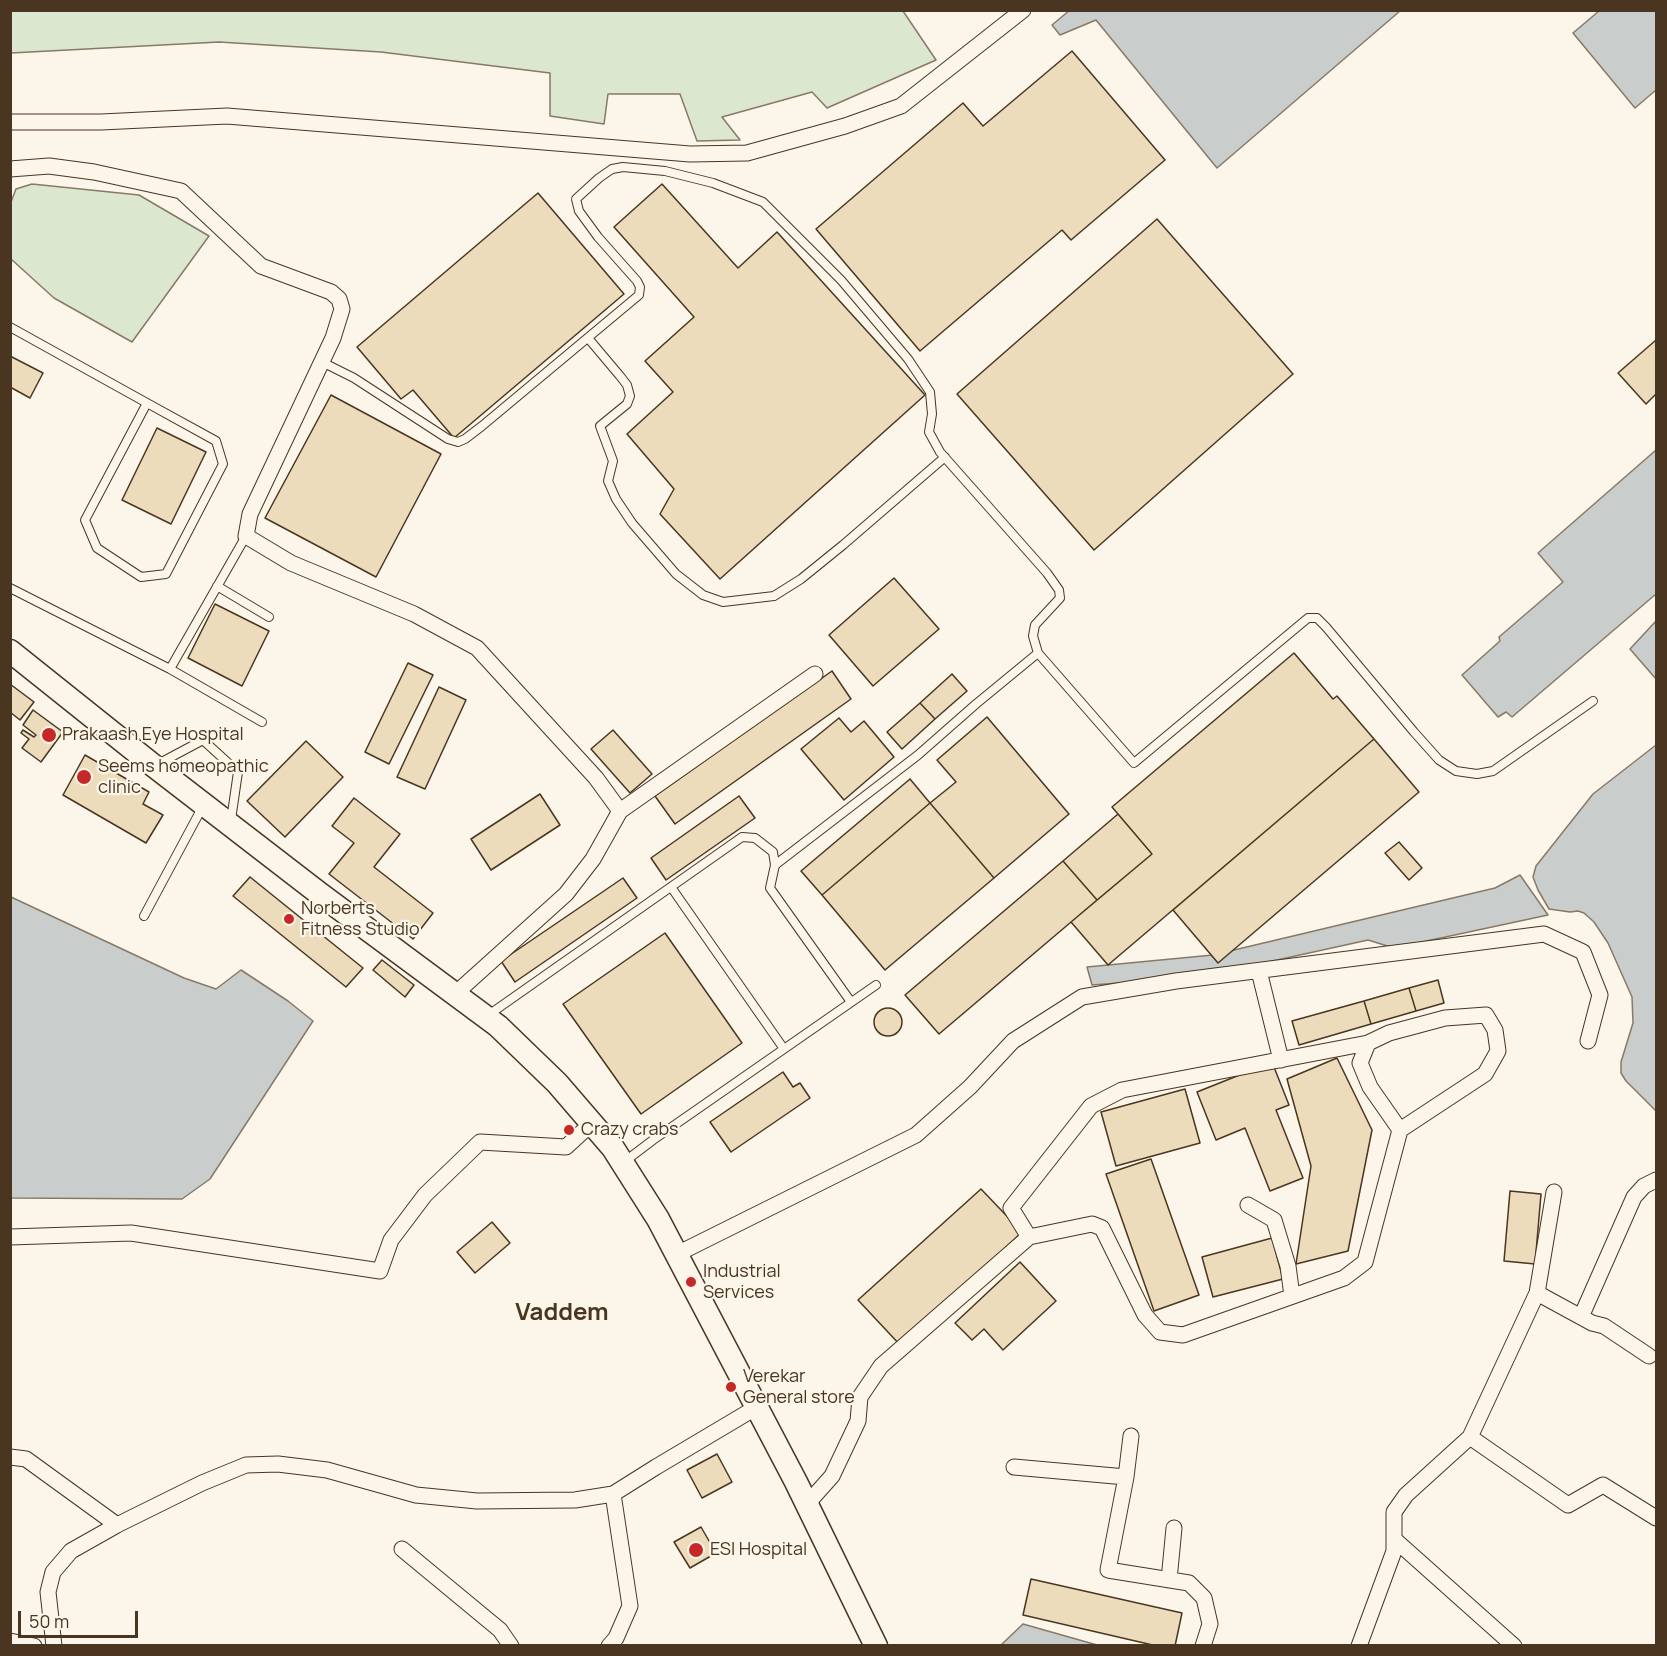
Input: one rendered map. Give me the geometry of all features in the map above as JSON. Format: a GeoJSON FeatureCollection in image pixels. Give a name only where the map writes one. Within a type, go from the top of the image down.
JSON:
{"type":"FeatureCollection","features":[{"type":"Feature","properties":{"kind":"main road"},"geometry":{"type":"LineString","coordinates":[[10,651],[230,825],[498,1026],[558,1083],[613,1148],[658,1219],[807,1504],[876,1646]]}},
{"type":"Feature","properties":{"kind":"street"},"geometry":{"type":"LineString","coordinates":[[10,122],[101,122],[227,116],[690,154],[747,153],[845,126],[901,106],[1023,10]]}},
{"type":"Feature","properties":{"kind":"street"},"geometry":{"type":"LineString","coordinates":[[10,169],[49,166],[94,171],[181,191],[261,266],[331,291],[339,299],[342,309],[333,338],[250,514],[246,536],[291,563],[414,614],[477,648],[596,778],[620,811]]}},
{"type":"Feature","properties":{"kind":"street"},"geometry":{"type":"LineString","coordinates":[[455,994],[566,894],[593,859],[620,811],[815,674]]}},
{"type":"Feature","properties":{"kind":"street"},"geometry":{"type":"LineString","coordinates":[[677,1254],[916,1136],[970,1087],[1013,1041],[1082,997],[1176,981],[1544,934],[1583,952],[1600,995],[1588,1041]]}},
{"type":"Feature","properties":{"kind":"street"},"geometry":{"type":"LineString","coordinates":[[1258,971],[1281,1060]]}},
{"type":"Feature","properties":{"kind":"street"},"geometry":{"type":"LineString","coordinates":[[807,1504],[832,1476],[858,1421],[860,1397],[881,1366],[1029,1237],[1092,1224],[1102,1228],[1145,1315],[1160,1332],[1183,1335],[1344,1278],[1365,1262],[1400,1130],[1485,1074],[1498,1051],[1495,1030],[1486,1015],[1445,1018],[1389,1033],[1368,1044],[1122,1090],[1091,1106],[1011,1208],[1029,1237]]}},
{"type":"Feature","properties":{"kind":"street"},"geometry":{"type":"LineString","coordinates":[[1368,1044],[1360,1063],[1370,1086],[1400,1130]]}},
{"type":"Feature","properties":{"kind":"street"},"geometry":{"type":"LineString","coordinates":[[10,1237],[131,1233],[380,1271],[391,1240],[424,1195],[480,1142],[566,1147],[592,1123]]}},
{"type":"Feature","properties":{"kind":"street"},"geometry":{"type":"LineString","coordinates":[[1581,1317],[1634,1197],[1644,1186],[1656,1180]]}},
{"type":"Feature","properties":{"kind":"street"},"geometry":{"type":"LineString","coordinates":[[1359,1646],[1394,1551],[1394,1512],[1406,1495],[1470,1437],[1537,1293],[1554,1192]]}},
{"type":"Feature","properties":{"kind":"street"},"geometry":{"type":"LineString","coordinates":[[1248,1205],[1274,1220],[1288,1266],[1292,1296]]}},
{"type":"Feature","properties":{"kind":"street"},"geometry":{"type":"LineString","coordinates":[[1537,1293],[1592,1323],[1604,1326],[1650,1356]]}},
{"type":"Feature","properties":{"kind":"street"},"geometry":{"type":"LineString","coordinates":[[54,1646],[48,1592],[53,1572],[71,1551],[117,1525],[202,1483],[246,1465],[278,1464],[327,1470],[416,1495],[477,1500],[575,1500],[613,1494],[757,1407]]}},
{"type":"Feature","properties":{"kind":"street"},"geometry":{"type":"LineString","coordinates":[[1131,1436],[1126,1477],[1108,1570],[1189,1583],[1204,1598],[1210,1624],[1203,1646]]}},
{"type":"Feature","properties":{"kind":"street"},"geometry":{"type":"LineString","coordinates":[[1470,1437],[1568,1504],[1603,1485],[1656,1518]]}},
{"type":"Feature","properties":{"kind":"street"},"geometry":{"type":"LineString","coordinates":[[10,1457],[26,1459],[117,1525]]}},
{"type":"Feature","properties":{"kind":"street"},"geometry":{"type":"LineString","coordinates":[[1014,1467],[1126,1477]]}},
{"type":"Feature","properties":{"kind":"street"},"geometry":{"type":"LineString","coordinates":[[609,1646],[616,1638],[630,1606],[613,1494]]}},
{"type":"Feature","properties":{"kind":"street"},"geometry":{"type":"LineString","coordinates":[[1169,1580],[1174,1528]]}},
{"type":"Feature","properties":{"kind":"street"},"geometry":{"type":"LineString","coordinates":[[1394,1539],[1514,1646]]}},
{"type":"Feature","properties":{"kind":"street"},"geometry":{"type":"LineString","coordinates":[[402,1549],[500,1630],[511,1646]]}},
{"type":"Feature","properties":{"kind":"street"},"geometry":{"type":"LineString","coordinates":[[10,1641],[34,1646]]}},
{"type":"Feature","properties":{"kind":"lane"},"geometry":{"type":"LineString","coordinates":[[322,362],[354,378],[448,440],[458,442],[465,439],[639,295],[640,287],[579,211],[576,199],[612,169],[623,167],[665,171],[713,183],[763,202],[841,280],[908,359],[930,392],[932,414],[929,432],[945,457],[1047,573],[1059,590],[1060,598],[1035,625],[1033,636],[1038,653],[1134,762],[1308,618],[1317,618],[1326,627],[1439,760],[1456,771],[1477,774],[1493,771],[1593,702]]}},
{"type":"Feature","properties":{"kind":"lane"},"geometry":{"type":"LineString","coordinates":[[10,327],[216,441],[223,464],[166,574],[141,577],[97,548],[85,520],[147,403]]}},
{"type":"Feature","properties":{"kind":"lane"},"geometry":{"type":"LineString","coordinates":[[588,338],[620,376],[630,396],[627,404],[600,426],[613,461],[608,481],[616,499],[632,523],[676,574],[703,595],[723,602],[774,596],[801,579],[945,457]]}},
{"type":"Feature","properties":{"kind":"lane"},"geometry":{"type":"LineString","coordinates":[[170,669],[246,536]]}},
{"type":"Feature","properties":{"kind":"lane"},"geometry":{"type":"LineString","coordinates":[[217,586],[269,617]]}},
{"type":"Feature","properties":{"kind":"lane"},"geometry":{"type":"LineString","coordinates":[[10,588],[170,669],[262,722]]}},
{"type":"Feature","properties":{"kind":"lane"},"geometry":{"type":"LineString","coordinates":[[775,865],[918,755],[1038,653]]}},
{"type":"Feature","properties":{"kind":"lane"},"geometry":{"type":"LineString","coordinates":[[154,766],[203,740],[238,772],[230,825]]}},
{"type":"Feature","properties":{"kind":"lane"},"geometry":{"type":"LineString","coordinates":[[144,916],[204,804]]}},
{"type":"Feature","properties":{"kind":"lane"},"geometry":{"type":"LineString","coordinates":[[486,1017],[742,837],[755,838],[773,852],[775,865],[771,888],[851,1002]]}},
{"type":"Feature","properties":{"kind":"lane"},"geometry":{"type":"LineString","coordinates":[[671,887],[784,1049]]}},
{"type":"Feature","properties":{"kind":"lane"},"geometry":{"type":"LineString","coordinates":[[623,1163],[876,985]]}},
{"type":"Feature","properties":{"kind":"green space"},"geometry":{"type":"Polygon","coordinates":[[[11,10],[903,11],[936,60],[827,108],[812,92],[722,117],[740,140],[697,141],[680,94],[608,94],[604,124],[550,116],[550,73],[381,52],[219,42],[11,53],[11,10]]]}},
{"type":"Feature","properties":{"kind":"green space"},"geometry":{"type":"Polygon","coordinates":[[[32,184],[139,195],[209,236],[132,342],[54,298],[11,259],[11,202],[16,189],[32,184]]]}},
{"type":"Feature","properties":{"kind":"shaded area"},"geometry":{"type":"Polygon","coordinates":[[[1070,10],[1400,11],[1217,168],[1096,20],[1060,35],[1052,25],[1070,10]]]}},
{"type":"Feature","properties":{"kind":"shaded area"},"geometry":{"type":"Polygon","coordinates":[[[1599,11],[1656,11],[1656,90],[1635,108],[1573,33],[1599,11]]]}},
{"type":"Feature","properties":{"kind":"shaded area"},"geometry":{"type":"Polygon","coordinates":[[[1656,450],[1656,594],[1512,717],[1506,712],[1498,717],[1462,675],[1500,641],[1499,637],[1563,582],[1538,553],[1656,450]]]}},
{"type":"Feature","properties":{"kind":"shaded area"},"geometry":{"type":"Polygon","coordinates":[[[1656,621],[1656,679],[1630,649],[1656,621]]]}},
{"type":"Feature","properties":{"kind":"shaded area"},"geometry":{"type":"Polygon","coordinates":[[[1656,745],[1656,1111],[1621,1073],[1621,1062],[1633,1023],[1632,997],[1608,943],[1594,922],[1584,913],[1549,909],[1533,877],[1536,866],[1593,794],[1656,745]]]}},
{"type":"Feature","properties":{"kind":"shaded area"},"geometry":{"type":"Polygon","coordinates":[[[1520,875],[1548,915],[1394,948],[1368,940],[1200,977],[1092,985],[1087,967],[1213,955],[1495,888],[1520,875]]]}},
{"type":"Feature","properties":{"kind":"shaded area"},"geometry":{"type":"Polygon","coordinates":[[[11,897],[184,978],[216,989],[241,970],[288,1001],[313,1021],[210,1179],[182,1199],[11,1198],[11,897]]]}},
{"type":"Feature","properties":{"kind":"shaded area"},"geometry":{"type":"Polygon","coordinates":[[[1023,1624],[1097,1645],[1001,1645],[1023,1624]]]}},
{"type":"Feature","properties":{"kind":"building"},"geometry":{"type":"Polygon","coordinates":[[[1072,51],[1165,160],[1071,240],[1062,230],[920,351],[816,229],[963,103],[983,126],[1072,51]]]}},
{"type":"Feature","properties":{"kind":"building"},"geometry":{"type":"Polygon","coordinates":[[[662,184],[738,268],[777,232],[925,395],[720,579],[660,514],[674,489],[627,434],[673,392],[645,361],[694,317],[614,227],[662,184]]]}},
{"type":"Feature","properties":{"kind":"building"},"geometry":{"type":"Polygon","coordinates":[[[538,193],[624,294],[454,438],[413,390],[401,399],[357,347],[538,193]]]}},
{"type":"Feature","properties":{"kind":"building"},"geometry":{"type":"Polygon","coordinates":[[[1157,219],[1293,374],[1094,550],[957,394],[1157,219]]]}},
{"type":"Feature","properties":{"kind":"building"},"geometry":{"type":"Polygon","coordinates":[[[1656,340],[1656,394],[1646,404],[1618,373],[1656,340]]]}},
{"type":"Feature","properties":{"kind":"building"},"geometry":{"type":"Polygon","coordinates":[[[10,356],[43,373],[30,398],[10,387],[10,356]]]}},
{"type":"Feature","properties":{"kind":"building"},"geometry":{"type":"Polygon","coordinates":[[[331,395],[441,454],[376,577],[265,518],[331,395]]]}},
{"type":"Feature","properties":{"kind":"building"},"geometry":{"type":"Polygon","coordinates":[[[157,428],[206,452],[171,524],[122,500],[157,428]]]}},
{"type":"Feature","properties":{"kind":"building"},"geometry":{"type":"Polygon","coordinates":[[[894,578],[939,629],[873,686],[829,635],[894,578]]]}},
{"type":"Feature","properties":{"kind":"building"},"geometry":{"type":"Polygon","coordinates":[[[215,604],[269,631],[242,686],[188,658],[215,604]]]}},
{"type":"Feature","properties":{"kind":"building"},"geometry":{"type":"Polygon","coordinates":[[[1294,653],[1333,699],[1337,696],[1374,739],[1108,965],[1071,922],[1152,854],[1112,807],[1294,653]]]}},
{"type":"Feature","properties":{"kind":"building"},"geometry":{"type":"Polygon","coordinates":[[[408,663],[433,675],[389,764],[365,752],[408,663]]]}},
{"type":"Feature","properties":{"kind":"building"},"geometry":{"type":"Polygon","coordinates":[[[832,671],[851,699],[675,824],[655,796],[832,671]]]}},
{"type":"Feature","properties":{"kind":"building"},"geometry":{"type":"Polygon","coordinates":[[[952,674],[967,691],[935,719],[920,703],[952,674]]]}},
{"type":"Feature","properties":{"kind":"building"},"geometry":{"type":"Polygon","coordinates":[[[10,684],[34,702],[20,720],[10,712],[10,684]]]}},
{"type":"Feature","properties":{"kind":"building"},"geometry":{"type":"Polygon","coordinates":[[[439,687],[466,700],[425,789],[397,777],[439,687]]]}},
{"type":"Feature","properties":{"kind":"building"},"geometry":{"type":"Polygon","coordinates":[[[920,703],[935,719],[902,749],[887,732],[920,703]]]}},
{"type":"Feature","properties":{"kind":"building"},"geometry":{"type":"Polygon","coordinates":[[[33,710],[63,732],[41,762],[22,748],[29,739],[21,733],[23,730],[34,737],[36,735],[23,725],[33,710]]]}},
{"type":"Feature","properties":{"kind":"building"},"geometry":{"type":"Polygon","coordinates":[[[987,717],[1069,814],[994,878],[930,803],[956,782],[937,760],[987,717]]]}},
{"type":"Feature","properties":{"kind":"building"},"geometry":{"type":"Polygon","coordinates":[[[839,718],[851,732],[864,721],[894,757],[844,800],[801,749],[839,718]]]}},
{"type":"Feature","properties":{"kind":"building"},"geometry":{"type":"Polygon","coordinates":[[[613,730],[652,774],[630,793],[591,749],[613,730]]]}},
{"type":"Feature","properties":{"kind":"building"},"geometry":{"type":"Polygon","coordinates":[[[1374,739],[1419,792],[1218,963],[1173,910],[1374,739]]]}},
{"type":"Feature","properties":{"kind":"building"},"geometry":{"type":"Polygon","coordinates":[[[306,741],[343,777],[285,837],[247,801],[306,741]]]}},
{"type":"Feature","properties":{"kind":"building"},"geometry":{"type":"Polygon","coordinates":[[[85,755],[149,792],[143,804],[163,815],[146,843],[63,795],[85,755]]]}},
{"type":"Feature","properties":{"kind":"building"},"geometry":{"type":"Polygon","coordinates":[[[910,779],[930,803],[822,895],[801,871],[910,779]]]}},
{"type":"Feature","properties":{"kind":"building"},"geometry":{"type":"Polygon","coordinates":[[[540,794],[560,825],[491,870],[471,839],[540,794]]]}},
{"type":"Feature","properties":{"kind":"building"},"geometry":{"type":"Polygon","coordinates":[[[739,796],[755,818],[666,880],[651,858],[739,796]]]}},
{"type":"Feature","properties":{"kind":"building"},"geometry":{"type":"Polygon","coordinates":[[[354,798],[400,834],[374,867],[433,913],[413,939],[329,874],[354,843],[332,826],[354,798]]]}},
{"type":"Feature","properties":{"kind":"building"},"geometry":{"type":"Polygon","coordinates":[[[930,803],[994,878],[885,970],[822,895],[930,803]]]}},
{"type":"Feature","properties":{"kind":"building"},"geometry":{"type":"Polygon","coordinates":[[[1118,814],[1152,854],[1097,900],[1063,861],[1118,814]]]}},
{"type":"Feature","properties":{"kind":"building"},"geometry":{"type":"Polygon","coordinates":[[[1399,842],[1422,868],[1409,880],[1385,853],[1399,842]]]}},
{"type":"Feature","properties":{"kind":"building"},"geometry":{"type":"Polygon","coordinates":[[[1063,861],[1097,900],[939,1034],[905,995],[1063,861]]]}},
{"type":"Feature","properties":{"kind":"building"},"geometry":{"type":"Polygon","coordinates":[[[250,877],[363,968],[346,987],[233,896],[250,877]]]}},
{"type":"Feature","properties":{"kind":"building"},"geometry":{"type":"Polygon","coordinates":[[[623,878],[637,898],[515,982],[501,961],[623,878]]]}},
{"type":"Feature","properties":{"kind":"building"},"geometry":{"type":"Polygon","coordinates":[[[665,933],[742,1043],[641,1114],[563,1004],[665,933]]]}},
{"type":"Feature","properties":{"kind":"building"},"geometry":{"type":"Polygon","coordinates":[[[382,960],[414,985],[405,997],[373,970],[382,960]]]}},
{"type":"Feature","properties":{"kind":"building"},"geometry":{"type":"Polygon","coordinates":[[[1438,980],[1444,1003],[1416,1011],[1409,988],[1438,980]]]}},
{"type":"Feature","properties":{"kind":"building"},"geometry":{"type":"Polygon","coordinates":[[[1409,988],[1416,1011],[1371,1024],[1364,1001],[1409,988]]]}},
{"type":"Feature","properties":{"kind":"building"},"geometry":{"type":"Polygon","coordinates":[[[1364,1001],[1371,1024],[1299,1045],[1292,1021],[1364,1001]]]}},
{"type":"Feature","properties":{"kind":"building"},"geometry":{"type":"Polygon","coordinates":[[[888,1008],[898,1012],[902,1022],[898,1032],[888,1036],[878,1032],[874,1022],[878,1012],[888,1008]]]}},
{"type":"Feature","properties":{"kind":"building"},"geometry":{"type":"Polygon","coordinates":[[[1337,1058],[1372,1130],[1348,1251],[1296,1264],[1311,1166],[1287,1079],[1337,1058]]]}},
{"type":"Feature","properties":{"kind":"building"},"geometry":{"type":"Polygon","coordinates":[[[1272,1062],[1289,1105],[1276,1110],[1303,1178],[1270,1191],[1245,1128],[1216,1140],[1197,1092],[1272,1062]]]}},
{"type":"Feature","properties":{"kind":"building"},"geometry":{"type":"Polygon","coordinates":[[[783,1072],[793,1087],[800,1083],[810,1098],[731,1152],[710,1122],[783,1072]]]}},
{"type":"Feature","properties":{"kind":"building"},"geometry":{"type":"Polygon","coordinates":[[[1185,1089],[1200,1143],[1116,1166],[1101,1112],[1185,1089]]]}},
{"type":"Feature","properties":{"kind":"building"},"geometry":{"type":"Polygon","coordinates":[[[1151,1159],[1199,1295],[1154,1311],[1106,1174],[1151,1159]]]}},
{"type":"Feature","properties":{"kind":"building"},"geometry":{"type":"Polygon","coordinates":[[[981,1189],[1022,1232],[901,1346],[858,1300],[981,1189]]]}},
{"type":"Feature","properties":{"kind":"building"},"geometry":{"type":"Polygon","coordinates":[[[1510,1191],[1541,1194],[1535,1264],[1504,1261],[1510,1191]]]}},
{"type":"Feature","properties":{"kind":"building"},"geometry":{"type":"Polygon","coordinates":[[[492,1222],[510,1243],[475,1273],[457,1252],[492,1222]]]}},
{"type":"Feature","properties":{"kind":"building"},"geometry":{"type":"Polygon","coordinates":[[[1272,1238],[1283,1279],[1213,1297],[1202,1257],[1272,1238]]]}},
{"type":"Feature","properties":{"kind":"building"},"geometry":{"type":"Polygon","coordinates":[[[1020,1262],[1056,1301],[1003,1350],[984,1329],[972,1340],[955,1323],[1020,1262]]]}},
{"type":"Feature","properties":{"kind":"building"},"geometry":{"type":"Polygon","coordinates":[[[717,1454],[732,1482],[702,1498],[687,1470],[717,1454]]]}},
{"type":"Feature","properties":{"kind":"building"},"geometry":{"type":"Polygon","coordinates":[[[701,1527],[716,1553],[690,1568],[674,1542],[701,1527]]]}},
{"type":"Feature","properties":{"kind":"building"},"geometry":{"type":"Polygon","coordinates":[[[1031,1579],[1182,1613],[1175,1646],[1157,1646],[1023,1615],[1031,1579]]]}},
{"type":"Feature","properties":{"kind":"place","name":"Prakaash Eye Hospital"},"geometry":{"type":"Point","coordinates":[49,735]}},
{"type":"Feature","properties":{"kind":"place","name":"Seems homeopathic clinic"},"geometry":{"type":"Point","coordinates":[84,777]}},
{"type":"Feature","properties":{"kind":"place","name":"Norberts Fitness Studio"},"geometry":{"type":"Point","coordinates":[289,919]}},
{"type":"Feature","properties":{"kind":"place","name":"Crazy crabs"},"geometry":{"type":"Point","coordinates":[569,1130]}},
{"type":"Feature","properties":{"kind":"place","name":"Industrial Services"},"geometry":{"type":"Point","coordinates":[691,1282]}},
{"type":"Feature","properties":{"kind":"place","name":"Verekar General store"},"geometry":{"type":"Point","coordinates":[731,1387]}},
{"type":"Feature","properties":{"kind":"place","name":"ESI Hospital"},"geometry":{"type":"Point","coordinates":[696,1550]}},
{"type":"Feature","properties":{"kind":"district","name":"Vaddem"},"geometry":{"type":"Point","coordinates":[562,1313]}}]}
